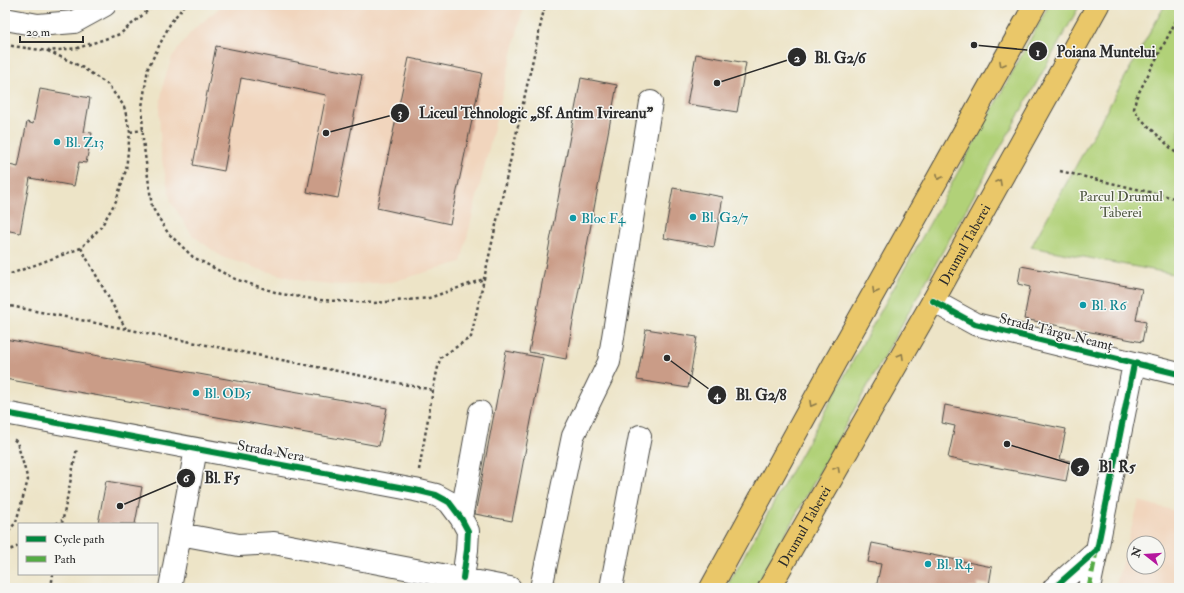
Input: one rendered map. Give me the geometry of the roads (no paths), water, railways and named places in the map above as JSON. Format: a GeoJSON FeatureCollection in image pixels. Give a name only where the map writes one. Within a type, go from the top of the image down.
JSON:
{"type":"FeatureCollection","features":[{"type":"Feature","properties":{"kind":"main road"},"geometry":{"type":"LineString","coordinates":[[711,588],[1034,5]]}},
{"type":"Feature","properties":{"kind":"main road","name":"Drumul Taberei"},"geometry":{"type":"LineString","coordinates":[[769,588],[933,300],[1098,5]]}},
{"type":"Feature","properties":{"kind":"street"},"geometry":{"type":"LineString","coordinates":[[5,19],[38,24],[74,22],[105,5]]}},
{"type":"Feature","properties":{"kind":"street"},"geometry":{"type":"LineString","coordinates":[[541,588],[572,436],[609,362],[651,102]]}},
{"type":"Feature","properties":{"kind":"street","name":"Strada Târgu Neamț"},"geometry":{"type":"LineString","coordinates":[[933,300],[975,324],[1179,374]]}},
{"type":"Feature","properties":{"kind":"street"},"geometry":{"type":"LineString","coordinates":[[1089,588],[1134,364]]}},
{"type":"Feature","properties":{"kind":"street"},"geometry":{"type":"LineString","coordinates":[[461,518],[480,412]]}},
{"type":"Feature","properties":{"kind":"street","name":"Strada Nera"},"geometry":{"type":"LineString","coordinates":[[5,413],[436,495],[449,502],[461,518],[468,531],[463,578]]}},
{"type":"Feature","properties":{"kind":"street"},"geometry":{"type":"LineString","coordinates":[[611,588],[640,436]]}},
{"type":"Feature","properties":{"kind":"street"},"geometry":{"type":"LineString","coordinates":[[170,588],[196,449]]}},
{"type":"Feature","properties":{"kind":"street"},"geometry":{"type":"LineString","coordinates":[[180,534],[239,545],[274,543],[510,588]]}},
{"type":"Feature","properties":{"kind":"street"},"geometry":{"type":"LineString","coordinates":[[1054,588],[1097,550]]}},
{"type":"Feature","properties":{"kind":"place","name":"Poiana Muntelui"},"geometry":{"type":"Point","coordinates":[974,45]}},
{"type":"Feature","properties":{"kind":"place","name":"Bl. G2/6"},"geometry":{"type":"Point","coordinates":[717,83]}},
{"type":"Feature","properties":{"kind":"place","name":"Liceul Tehnologic „Sf. Antim Ivireanu”"},"geometry":{"type":"Point","coordinates":[326,133]}},
{"type":"Feature","properties":{"kind":"place","name":"Bl. Z13"},"geometry":{"type":"Point","coordinates":[57,142]}},
{"type":"Feature","properties":{"kind":"place","name":"Bl. G2/7"},"geometry":{"type":"Point","coordinates":[693,217]}},
{"type":"Feature","properties":{"kind":"place","name":"Bloc F4"},"geometry":{"type":"Point","coordinates":[573,218]}},
{"type":"Feature","properties":{"kind":"place","name":"Bl. R6"},"geometry":{"type":"Point","coordinates":[1083,305]}},
{"type":"Feature","properties":{"kind":"place","name":"Bl. G2/8"},"geometry":{"type":"Point","coordinates":[667,358]}},
{"type":"Feature","properties":{"kind":"place","name":"Bl. OD5"},"geometry":{"type":"Point","coordinates":[196,393]}},
{"type":"Feature","properties":{"kind":"place","name":"Bl. R5"},"geometry":{"type":"Point","coordinates":[1007,444]}},
{"type":"Feature","properties":{"kind":"place","name":"Bl. F5"},"geometry":{"type":"Point","coordinates":[120,506]}},
{"type":"Feature","properties":{"kind":"place","name":"Bl. R4"},"geometry":{"type":"Point","coordinates":[928,564]}},
{"type":"Feature","properties":{"kind":"park label","name":"Parcul Drumul Taberei"},"geometry":{"type":"Point","coordinates":[1121,204]}}]}
